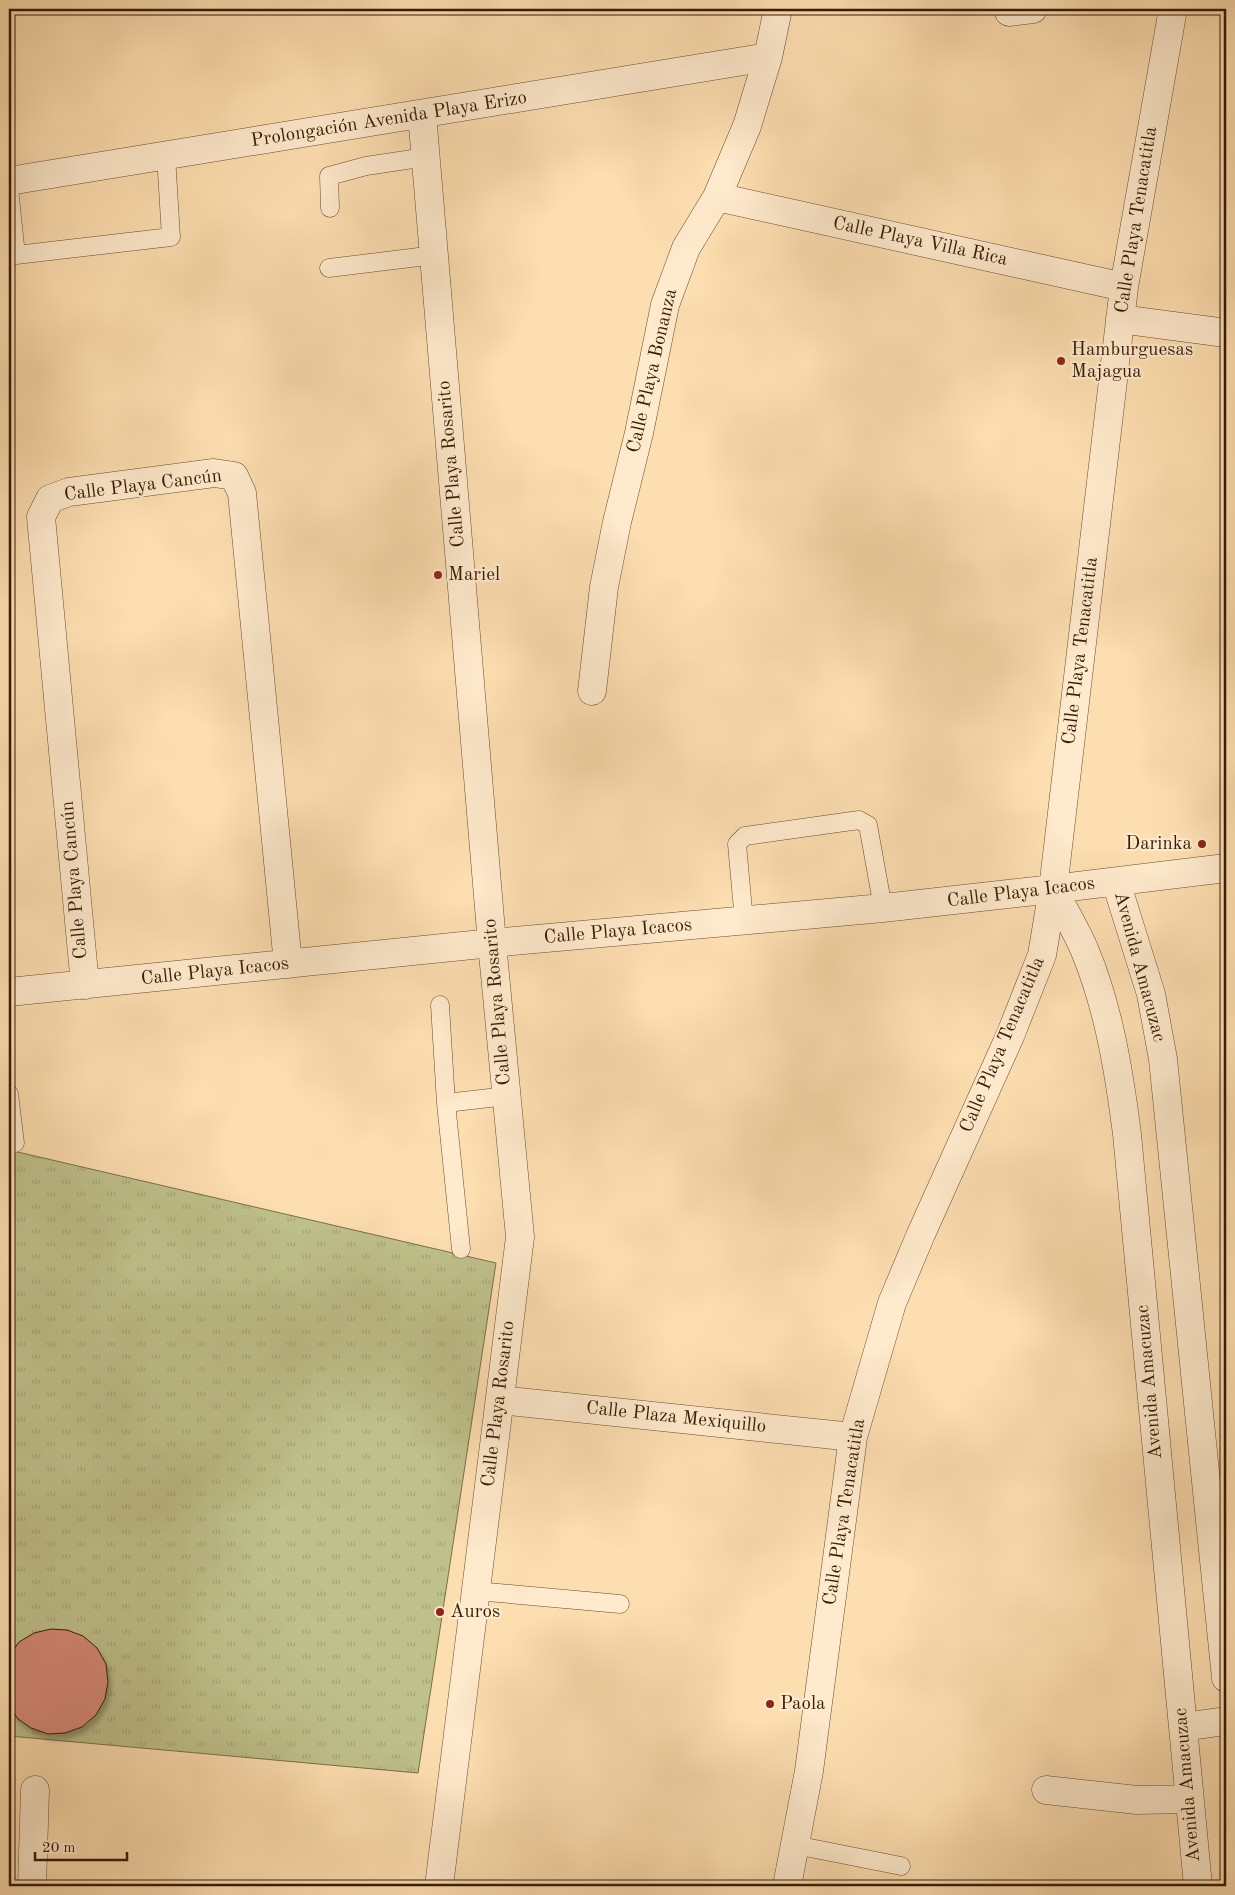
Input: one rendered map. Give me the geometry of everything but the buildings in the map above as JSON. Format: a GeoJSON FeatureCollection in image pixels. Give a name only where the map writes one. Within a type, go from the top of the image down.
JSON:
{"type":"FeatureCollection","features":[{"type":"Feature","properties":{"kind":"street","name":"Calle Playa Bonanza"},"geometry":{"type":"LineString","coordinates":[[592,691],[604,587],[617,522],[639,433],[665,305],[686,248],[717,197],[747,126],[768,57],[778,9]]}},
{"type":"Feature","properties":{"kind":"street","name":"Calle Playa Tenacatitla"},"geometry":{"type":"LineString","coordinates":[[787,1886],[809,1771],[853,1437],[892,1303],[1010,1036],[1042,955],[1053,889],[1124,287],[1173,9]]}},
{"type":"Feature","properties":{"kind":"street","name":"Prolongación Avenida Playa Erizo"},"geometry":{"type":"LineString","coordinates":[[9,181],[768,57]]}},
{"type":"Feature","properties":{"kind":"street","name":"Calle Playa Rosarito"},"geometry":{"type":"LineString","coordinates":[[422,114],[492,943],[520,1236],[439,1886]]}},
{"type":"Feature","properties":{"kind":"street","name":"Calle Playa Villa Rica"},"geometry":{"type":"LineString","coordinates":[[717,197],[1124,287]]}},
{"type":"Feature","properties":{"kind":"street"},"geometry":{"type":"LineString","coordinates":[[1120,319],[1226,333]]}},
{"type":"Feature","properties":{"kind":"street","name":"Calle Playa Cancún"},"geometry":{"type":"LineString","coordinates":[[85,985],[40,517],[50,499],[69,492],[214,474],[234,476],[242,493],[288,964]]}},
{"type":"Feature","properties":{"kind":"street","name":"Calle Playa Icacos"},"geometry":{"type":"LineString","coordinates":[[9,992],[492,943],[884,908],[1226,868]]}},
{"type":"Feature","properties":{"kind":"street","name":"Avenida Amacuzac"},"geometry":{"type":"LineString","coordinates":[[1116,882],[1150,994],[1163,1059],[1219,1545],[1226,1678]]}},
{"type":"Feature","properties":{"kind":"street","name":"Avenida Amacuzac"},"geometry":{"type":"LineString","coordinates":[[1053,889],[1085,950],[1105,1010],[1119,1069],[1127,1134],[1198,1886]]}},
{"type":"Feature","properties":{"kind":"street","name":"Calle Plaza Mexiquillo"},"geometry":{"type":"LineString","coordinates":[[500,1400],[853,1437]]}},
{"type":"Feature","properties":{"kind":"street"},"geometry":{"type":"LineString","coordinates":[[1183,1727],[1226,1721]]}},
{"type":"Feature","properties":{"kind":"street"},"geometry":{"type":"LineString","coordinates":[[32,1886],[35,1790]]}},
{"type":"Feature","properties":{"kind":"street"},"geometry":{"type":"LineString","coordinates":[[1046,1790],[1137,1800],[1189,1799]]}},
{"type":"Feature","properties":{"kind":"lane"},"geometry":{"type":"LineString","coordinates":[[9,189],[16,255],[171,237],[166,156]]}},
{"type":"Feature","properties":{"kind":"lane"},"geometry":{"type":"LineString","coordinates":[[330,208],[330,176],[366,166],[426,157]]}},
{"type":"Feature","properties":{"kind":"lane"},"geometry":{"type":"LineString","coordinates":[[330,268],[435,255]]}},
{"type":"Feature","properties":{"kind":"lane"},"geometry":{"type":"LineString","coordinates":[[744,921],[737,844],[745,836],[859,820],[868,825],[884,908]]}},
{"type":"Feature","properties":{"kind":"lane"},"geometry":{"type":"LineString","coordinates":[[440,1005],[446,1103],[461,1249]]}},
{"type":"Feature","properties":{"kind":"lane"},"geometry":{"type":"LineString","coordinates":[[9,1094],[15,1144]]}},
{"type":"Feature","properties":{"kind":"lane"},"geometry":{"type":"LineString","coordinates":[[446,1103],[507,1096]]}},
{"type":"Feature","properties":{"kind":"lane"},"geometry":{"type":"LineString","coordinates":[[476,1592],[620,1604]]}},
{"type":"Feature","properties":{"kind":"lane"},"geometry":{"type":"LineString","coordinates":[[795,1845],[901,1866]]}},
{"type":"Feature","properties":{"kind":"green space"},"geometry":{"type":"Polygon","coordinates":[[[9,1150],[496,1263],[418,1773],[9,1736],[9,1150]]]}},
{"type":"Feature","properties":{"kind":"place","name":"Hamburguesas Majagua"},"geometry":{"type":"Point","coordinates":[1061,361]}},
{"type":"Feature","properties":{"kind":"place","name":"Mariel"},"geometry":{"type":"Point","coordinates":[438,575]}},
{"type":"Feature","properties":{"kind":"place","name":"Darinka"},"geometry":{"type":"Point","coordinates":[1202,844]}},
{"type":"Feature","properties":{"kind":"place","name":"Auros"},"geometry":{"type":"Point","coordinates":[440,1612]}},
{"type":"Feature","properties":{"kind":"place","name":"Paola"},"geometry":{"type":"Point","coordinates":[770,1704]}}]}
